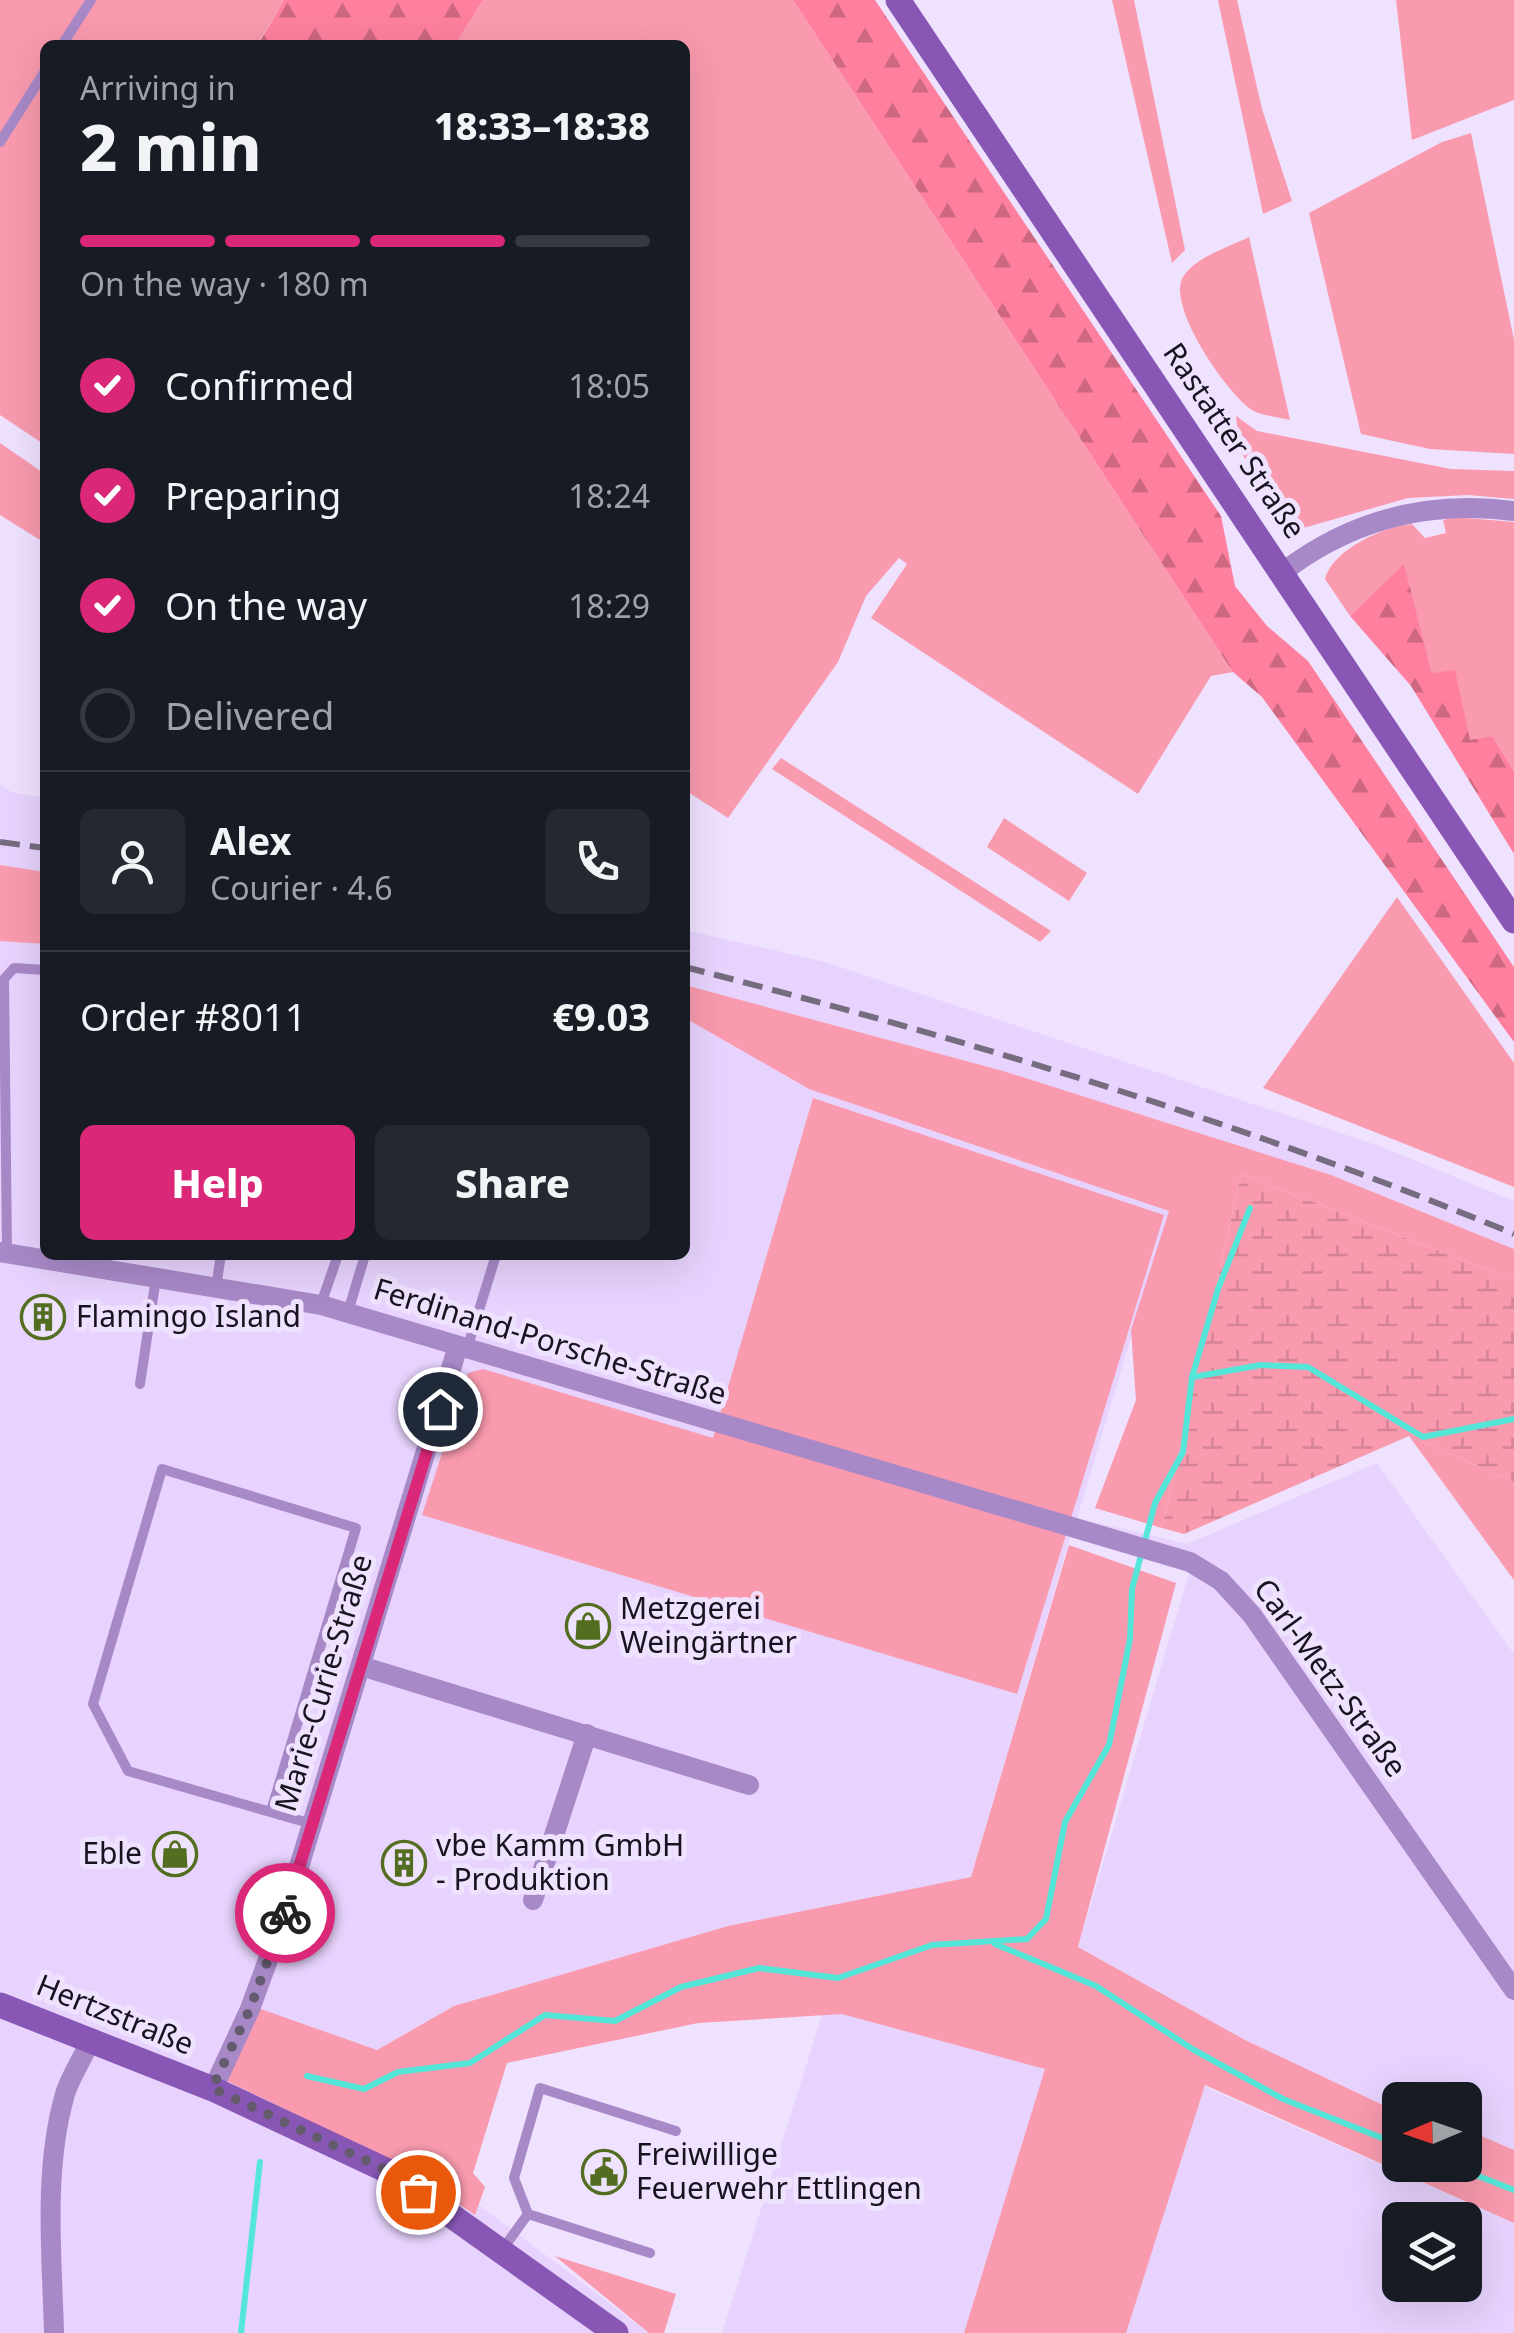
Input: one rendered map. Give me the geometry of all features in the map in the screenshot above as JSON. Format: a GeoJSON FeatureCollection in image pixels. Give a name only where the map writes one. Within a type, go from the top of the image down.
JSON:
{"type":"FeatureCollection","features":[{"type":"Feature","properties":{"kind":"main road","name":"Rastatter Straße"},"geometry":{"type":"LineString","coordinates":[[898,0],[1514,921]]}},
{"type":"Feature","properties":{"kind":"main road","name":"Hertzstraße"},"geometry":{"type":"LineString","coordinates":[[0,2005],[212,2088],[390,2172],[616,2333]]}},
{"type":"Feature","properties":{"kind":"street"},"geometry":{"type":"LineString","coordinates":[[1284,572],[1340,535],[1392,515],[1455,507],[1514,511]]}},
{"type":"Feature","properties":{"kind":"street","name":"Ferdinand-Porsche-Straße"},"geometry":{"type":"LineString","coordinates":[[4,1252],[40,1256]]}},
{"type":"Feature","properties":{"kind":"street","name":"Ferdinand-Porsche-Straße"},"geometry":{"type":"LineString","coordinates":[[102,1262],[156,1278],[348,1312],[902,1474]]}},
{"type":"Feature","properties":{"kind":"street","name":"Marie-Curie-Straße"},"geometry":{"type":"LineString","coordinates":[[212,2088],[250,2009],[463,1348]]}},
{"type":"Feature","properties":{"kind":"street","name":"Carl-Metz-Straße"},"geometry":{"type":"LineString","coordinates":[[902,1474],[1206,1570],[1252,1615],[1514,1990]]}},
{"type":"Feature","properties":{"kind":"street"},"geometry":{"type":"LineString","coordinates":[[360,1666],[750,1785]]}},
{"type":"Feature","properties":{"kind":"street"},"geometry":{"type":"LineString","coordinates":[[533,1900],[588,1734]]}},
{"type":"Feature","properties":{"kind":"street"},"geometry":{"type":"LineString","coordinates":[[54,2333],[51,2190],[56,2132],[67,2089],[91,2038]]}},
{"type":"Feature","properties":{"kind":"lane"},"geometry":{"type":"LineString","coordinates":[[65,40],[91,0]]}},
{"type":"Feature","properties":{"kind":"lane"},"geometry":{"type":"LineString","coordinates":[[0,142],[40,80]]}},
{"type":"Feature","properties":{"kind":"lane"},"geometry":{"type":"LineString","coordinates":[[4,1252],[4,979],[14,968],[40,970]]}},
{"type":"Feature","properties":{"kind":"lane"},"geometry":{"type":"LineString","coordinates":[[216,1288],[220,1260]]}},
{"type":"Feature","properties":{"kind":"lane"},"geometry":{"type":"LineString","coordinates":[[321,1305],[336,1260]]}},
{"type":"Feature","properties":{"kind":"lane"},"geometry":{"type":"LineString","coordinates":[[348,1312],[363,1260]]}},
{"type":"Feature","properties":{"kind":"lane"},"geometry":{"type":"LineString","coordinates":[[463,1348],[494,1260]]}},
{"type":"Feature","properties":{"kind":"lane"},"geometry":{"type":"LineString","coordinates":[[140,1384],[156,1278]]}},
{"type":"Feature","properties":{"kind":"lane"},"geometry":{"type":"LineString","coordinates":[[271,1811],[356,1528],[162,1469],[93,1704],[128,1771],[312,1824]]}},
{"type":"Feature","properties":{"kind":"lane"},"geometry":{"type":"LineString","coordinates":[[528,2214],[514,2178],[540,2088],[676,2130]]}},
{"type":"Feature","properties":{"kind":"lane"},"geometry":{"type":"LineString","coordinates":[[502,2250],[528,2214]]}},
{"type":"Feature","properties":{"kind":"lane"},"geometry":{"type":"LineString","coordinates":[[528,2214],[650,2253]]}},
{"type":"Feature","properties":{"kind":"shaded area"},"geometry":{"type":"Polygon","coordinates":[[[0,784],[11,792],[40,797],[40,871],[0,865],[0,784]]]}},
{"type":"Feature","properties":{"kind":"shaded area"},"geometry":{"type":"Polygon","coordinates":[[[690,931],[825,962],[1379,1146],[1514,1201],[1514,1249],[1331,1175],[1003,1071],[690,986],[690,931]]]}},
{"type":"Feature","properties":{"kind":"shaded area"},"geometry":{"type":"Polygon","coordinates":[[[0,941],[40,944],[40,1260],[690,1260],[690,1021],[809,1089],[1169,1211],[1077,1518],[1187,1544],[1377,1463],[1514,1654],[1514,2150],[1482,2136],[1482,2082],[1382,2082],[1382,2105],[1245,2040],[1078,1947],[1189,1573],[1070,1537],[971,1877],[728,1926],[454,2006],[377,2050],[259,2009],[404,2167],[475,2215],[479,2205],[649,2333],[0,2333],[0,941]]]}},
{"type":"Feature","properties":{"kind":"shaded area"},"geometry":{"type":"Polygon","coordinates":[[[1014,2003],[1382,2165],[1382,2182],[1421,2182],[1466,2202],[1382,2202],[1382,2302],[1482,2302],[1482,2209],[1514,2223],[1514,2333],[722,2333],[822,2015],[1014,2003]]]}},
{"type":"Feature","properties":{"kind":"green space"},"geometry":{"type":"Polygon","coordinates":[[[0,0],[284,0],[260,40],[40,40],[40,442],[0,415],[0,0]]]}},
{"type":"Feature","properties":{"kind":"green space"},"geometry":{"type":"Polygon","coordinates":[[[284,0],[483,0],[458,40],[261,40],[284,0]]]}},
{"type":"Feature","properties":{"kind":"green space"},"geometry":{"type":"Polygon","coordinates":[[[483,0],[793,0],[1233,672],[1211,676],[1138,794],[871,618],[907,564],[899,558],[866,596],[838,662],[728,818],[690,793],[690,40],[458,40],[483,0]]]}},
{"type":"Feature","properties":{"kind":"green space"},"geometry":{"type":"Polygon","coordinates":[[[793,0],[875,0],[1221,516],[1235,586],[1267,626],[1308,661],[1514,967],[1514,1042],[1262,697],[1233,672],[793,0]]]}},
{"type":"Feature","properties":{"kind":"green space"},"geometry":{"type":"Polygon","coordinates":[[[1112,0],[1134,0],[1185,250],[1172,263],[1112,0]]]}},
{"type":"Feature","properties":{"kind":"green space"},"geometry":{"type":"Polygon","coordinates":[[[1218,0],[1237,0],[1262,109],[1292,201],[1263,214],[1218,0]]]}},
{"type":"Feature","properties":{"kind":"green space"},"geometry":{"type":"Polygon","coordinates":[[[1396,0],[1514,0],[1514,100],[1412,140],[1396,0]]]}},
{"type":"Feature","properties":{"kind":"green space"},"geometry":{"type":"Polygon","coordinates":[[[1471,133],[1514,340],[1514,454],[1430,449],[1361,434],[1309,213],[1442,142],[1471,133]]]}},
{"type":"Feature","properties":{"kind":"green space"},"geometry":{"type":"Polygon","coordinates":[[[1249,237],[1290,420],[1256,412],[1241,401],[1201,348],[1183,307],[1180,290],[1188,270],[1249,237]]]}},
{"type":"Feature","properties":{"kind":"green space"},"geometry":{"type":"Polygon","coordinates":[[[1236,416],[1257,431],[1451,469],[1514,471],[1514,499],[1468,495],[1408,498],[1293,531],[1240,451],[1236,416]]]}},
{"type":"Feature","properties":{"kind":"green space"},"geometry":{"type":"Polygon","coordinates":[[[0,443],[40,471],[40,540],[0,515],[0,443]]]}},
{"type":"Feature","properties":{"kind":"green space"},"geometry":{"type":"Polygon","coordinates":[[[1456,517],[1514,522],[1514,771],[1492,736],[1470,741],[1432,673],[1404,565],[1350,616],[1325,579],[1338,558],[1361,541],[1412,524],[1425,538],[1446,533],[1443,520],[1456,517]]]}},
{"type":"Feature","properties":{"kind":"green space"},"geometry":{"type":"Polygon","coordinates":[[[1404,564],[1432,673],[1455,670],[1470,740],[1492,736],[1514,771],[1514,854],[1411,686],[1350,616],[1404,564]]]}},
{"type":"Feature","properties":{"kind":"green space"},"geometry":{"type":"Polygon","coordinates":[[[781,758],[1051,931],[1040,942],[772,769],[781,758]]]}},
{"type":"Feature","properties":{"kind":"green space"},"geometry":{"type":"Polygon","coordinates":[[[1004,818],[1087,873],[1069,901],[987,847],[1004,818]]]}},
{"type":"Feature","properties":{"kind":"green space"},"geometry":{"type":"Polygon","coordinates":[[[0,865],[40,871],[40,944],[0,941],[0,865]]]}},
{"type":"Feature","properties":{"kind":"green space"},"geometry":{"type":"Polygon","coordinates":[[[1397,897],[1514,1063],[1514,1187],[1263,1088],[1397,897]]]}},
{"type":"Feature","properties":{"kind":"green space"},"geometry":{"type":"Polygon","coordinates":[[[690,986],[1003,1071],[1331,1175],[1514,1249],[1514,1280],[1241,1174],[1162,1528],[1095,1508],[1136,1400],[1131,1330],[1169,1211],[809,1089],[690,1021],[690,986]]]}},
{"type":"Feature","properties":{"kind":"green space"},"geometry":{"type":"Polygon","coordinates":[[[813,1098],[1164,1215],[1017,1694],[422,1515],[468,1373],[483,1369],[713,1438],[813,1098]]]}},
{"type":"Feature","properties":{"kind":"green space"},"geometry":{"type":"Polygon","coordinates":[[[1241,1174],[1514,1280],[1514,1482],[1409,1436],[1184,1534],[1162,1528],[1241,1174]]]}},
{"type":"Feature","properties":{"kind":"green space"},"geometry":{"type":"Polygon","coordinates":[[[1409,1436],[1514,1482],[1514,1580],[1409,1436]]]}},
{"type":"Feature","properties":{"kind":"green space"},"geometry":{"type":"Polygon","coordinates":[[[1069,1545],[1176,1583],[1078,1947],[1245,2040],[1382,2105],[1382,2164],[1205,2085],[1126,2333],[964,2333],[1045,2069],[842,2014],[698,2023],[507,2063],[473,2173],[485,2187],[475,2215],[404,2167],[227,2081],[258,2008],[377,2050],[454,2006],[728,1926],[971,1877],[1069,1545]]]}},
{"type":"Feature","properties":{"kind":"green space"},"geometry":{"type":"Polygon","coordinates":[[[1482,2136],[1514,2150],[1514,2223],[1482,2209],[1482,2202],[1467,2202],[1422,2182],[1482,2182],[1482,2136]]]}},
{"type":"Feature","properties":{"kind":"green space"},"geometry":{"type":"Polygon","coordinates":[[[555,2256],[676,2294],[664,2333],[649,2333],[555,2256]]]}},
{"type":"Feature","properties":{"kind":"waterway"},"geometry":{"type":"LineString","coordinates":[[307,2076],[364,2089],[398,2072],[470,2063],[545,2015],[615,2021],[681,1987],[759,1968],[838,1978],[932,1945],[1027,1939],[1046,1919],[1065,1822],[1109,1745],[1130,1639],[1132,1589],[1155,1503],[1183,1452],[1192,1377],[1218,1289],[1250,1208]]}},
{"type":"Feature","properties":{"kind":"waterway"},"geometry":{"type":"LineString","coordinates":[[1193,1377],[1261,1365],[1308,1367],[1423,1437],[1514,1419]]}},
{"type":"Feature","properties":{"kind":"waterway"},"geometry":{"type":"LineString","coordinates":[[995,1944],[1096,1986],[1194,2050],[1283,2099],[1382,2138]]}},
{"type":"Feature","properties":{"kind":"waterway"},"geometry":{"type":"LineString","coordinates":[[241,2333],[260,2162]]}},
{"type":"Feature","properties":{"kind":"waterway"},"geometry":{"type":"LineString","coordinates":[[1482,2178],[1514,2190]]}},
{"type":"Feature","properties":{"kind":"railway"},"geometry":{"type":"LineString","coordinates":[[0,842],[40,847]]}},
{"type":"Feature","properties":{"kind":"railway"},"geometry":{"type":"LineString","coordinates":[[690,968],[895,1023],[1104,1086],[1310,1156],[1514,1234]]}},
{"type":"Feature","properties":{"kind":"way so far"},"geometry":{"type":"LineString","coordinates":[[285,1913],[250,2009],[212,2088],[390,2172],[418,2192]]}},
{"type":"Feature","properties":{"kind":"place","name":"Flamingo Island"},"geometry":{"type":"Point","coordinates":[43,1317]}},
{"type":"Feature","properties":{"kind":"place","name":"Metzgerei Weingärtner"},"geometry":{"type":"Point","coordinates":[588,1626]}},
{"type":"Feature","properties":{"kind":"place","name":"Eble"},"geometry":{"type":"Point","coordinates":[175,1854]}},
{"type":"Feature","properties":{"kind":"place","name":"vbe Kamm GmbH - Produktion"},"geometry":{"type":"Point","coordinates":[404,1863]}},
{"type":"Feature","properties":{"kind":"place","name":"Freiwillige Feuerwehr Ettlingen"},"geometry":{"type":"Point","coordinates":[604,2172]}},
{"type":"Feature","properties":{"kind":"route"},"geometry":{"type":"LineString","coordinates":[[285,1913],[440,1409]]}}]}
